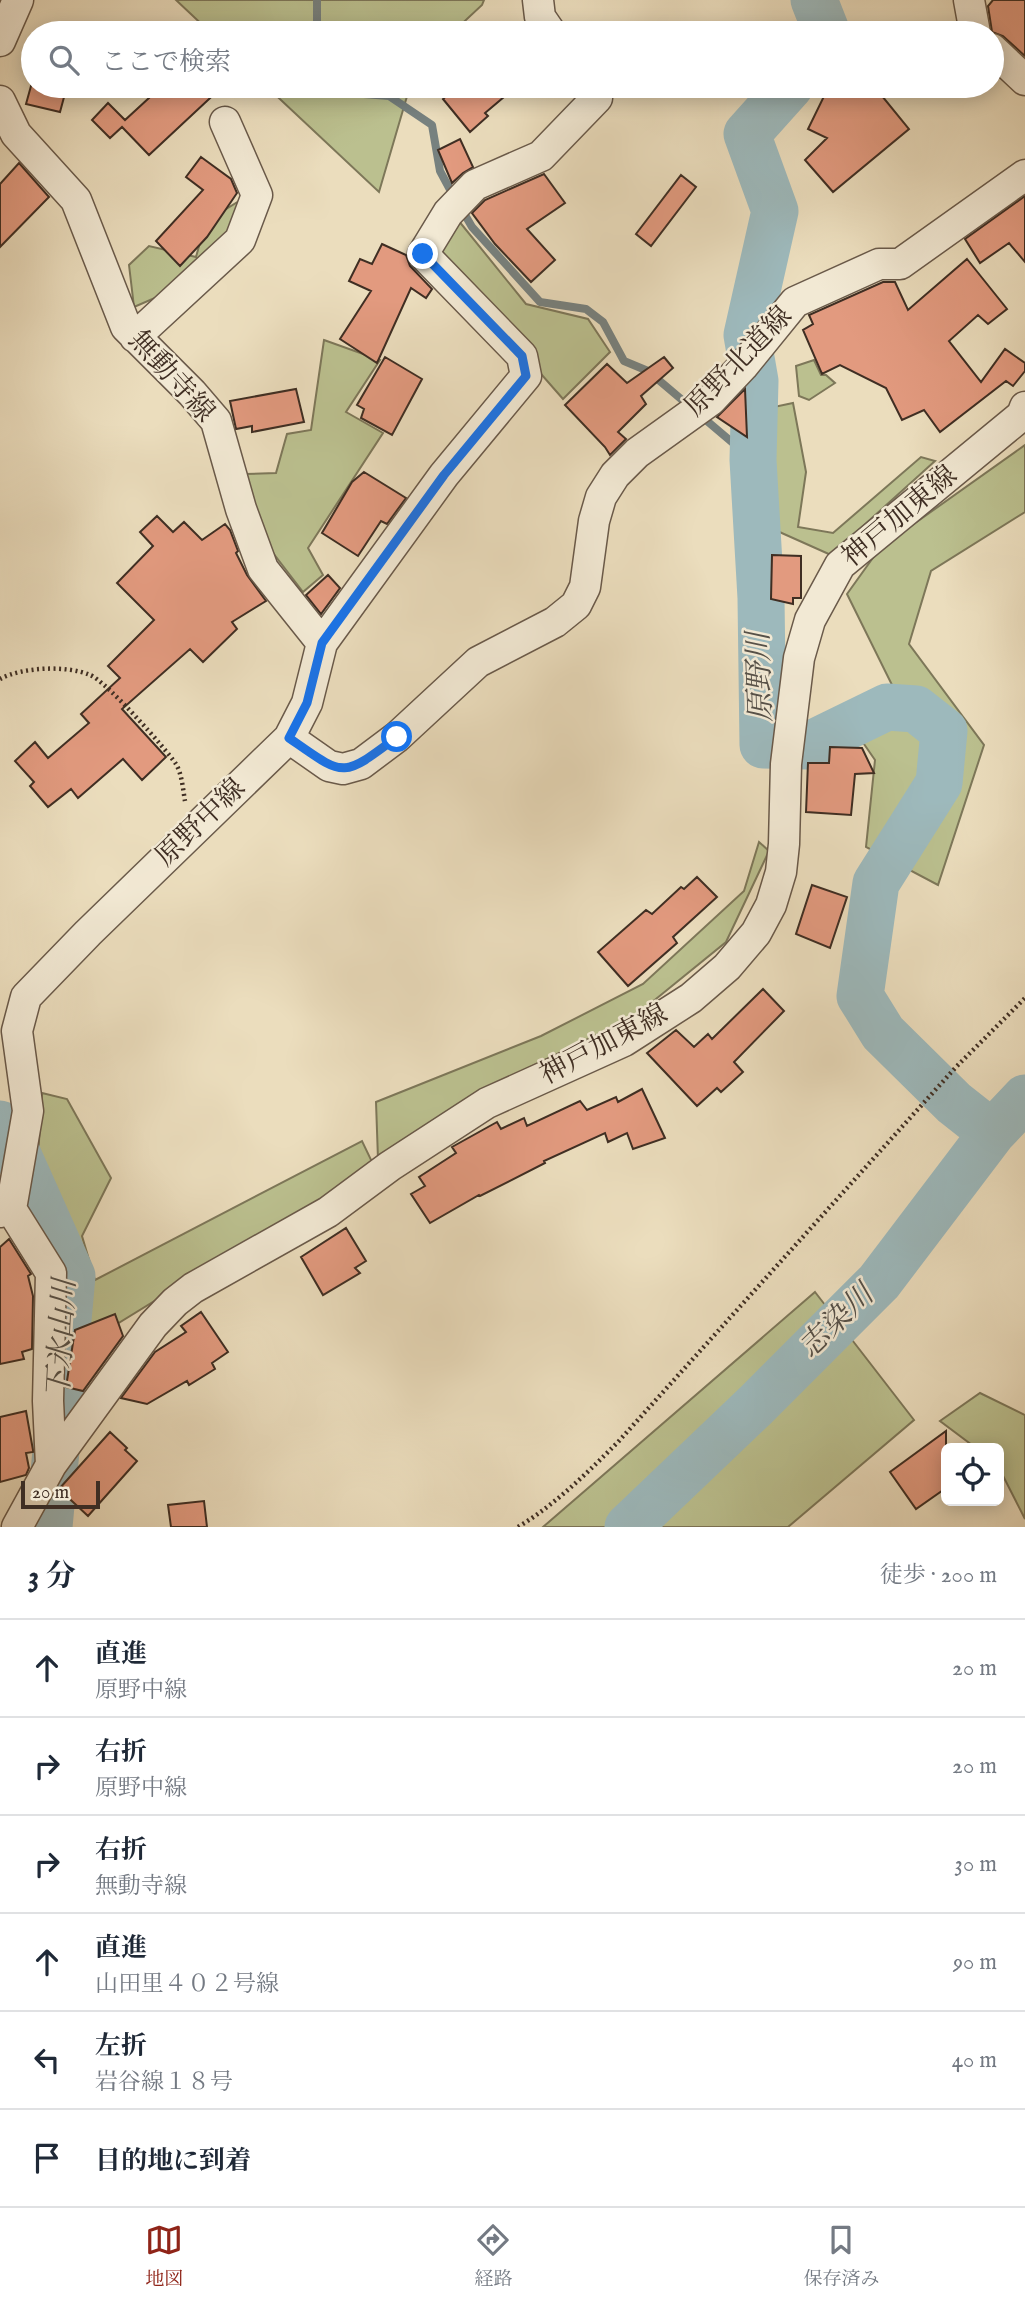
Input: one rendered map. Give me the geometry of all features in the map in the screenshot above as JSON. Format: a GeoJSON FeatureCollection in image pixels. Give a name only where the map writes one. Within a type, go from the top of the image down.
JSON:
{"type":"FeatureCollection","features":[{"type":"Feature","properties":{"kind":"street"},"geometry":{"type":"LineString","coordinates":[[0,41],[18,0]]}},
{"type":"Feature","properties":{"kind":"street"},"geometry":{"type":"LineString","coordinates":[[538,0],[543,21]]}},
{"type":"Feature","properties":{"kind":"street"},"geometry":{"type":"LineString","coordinates":[[969,0],[973,21]]}},
{"type":"Feature","properties":{"kind":"street"},"geometry":{"type":"LineString","coordinates":[[1004,60],[1025,80]]}},
{"type":"Feature","properties":{"kind":"street"},"geometry":{"type":"LineString","coordinates":[[289,738],[307,703],[322,643],[444,475],[526,376],[522,356],[423,254],[448,213],[475,185],[541,156],[597,98]]}},
{"type":"Feature","properties":{"kind":"street","name":"無動寺線"},"geometry":{"type":"LineString","coordinates":[[0,101],[16,134],[76,200],[126,327],[216,421],[241,509],[263,569],[322,643]]}},
{"type":"Feature","properties":{"kind":"street"},"geometry":{"type":"LineString","coordinates":[[135,337],[240,240],[257,195],[225,122]]}},
{"type":"Feature","properties":{"kind":"street","name":"原野北道線"},"geometry":{"type":"LineString","coordinates":[[289,738],[329,766],[343,769],[361,764],[397,737],[478,662],[555,622],[576,605],[585,587],[594,521],[601,497],[615,475],[637,453],[711,400],[796,302],[879,264],[900,264],[1025,175]]}},
{"type":"Feature","properties":{"kind":"street","name":"神戸加東線"},"geometry":{"type":"LineString","coordinates":[[17,1527],[51,1465],[153,1325],[175,1303],[193,1289],[328,1212],[390,1166],[487,1103],[624,1041],[691,998],[727,967],[756,933],[771,905],[781,872],[786,765],[799,657],[810,620],[840,565],[1022,415],[1025,407]]}},
{"type":"Feature","properties":{"kind":"street","name":"原野中線"},"geometry":{"type":"LineString","coordinates":[[8,1209],[28,1111],[17,1031],[26,997],[289,738]]}},
{"type":"Feature","properties":{"kind":"street"},"geometry":{"type":"LineString","coordinates":[[8,1209],[51,1273],[48,1401],[51,1465]]}},
{"type":"Feature","properties":{"kind":"path"},"geometry":{"type":"LineString","coordinates":[[0,678],[21,670],[75,670],[93,676],[149,730],[178,766],[186,804],[201,825]]}},
{"type":"Feature","properties":{"kind":"path"},"geometry":{"type":"LineString","coordinates":[[518,1527],[535,1517],[577,1483],[618,1442],[956,1067],[1025,998]]}},
{"type":"Feature","properties":{"kind":"green space"},"geometry":{"type":"Polygon","coordinates":[[[176,0],[484,0],[465,21],[198,21],[176,0]]]}},
{"type":"Feature","properties":{"kind":"green space"},"geometry":{"type":"Polygon","coordinates":[[[279,98],[406,98],[379,192],[279,98]]]}},
{"type":"Feature","properties":{"kind":"green space"},"geometry":{"type":"Polygon","coordinates":[[[249,195],[237,231],[185,285],[134,307],[129,265],[149,246],[196,257],[210,207],[221,212],[249,195]]]}},
{"type":"Feature","properties":{"kind":"green space"},"geometry":{"type":"Polygon","coordinates":[[[454,215],[526,304],[588,319],[610,352],[563,399],[434,252],[454,215]]]}},
{"type":"Feature","properties":{"kind":"green space"},"geometry":{"type":"Polygon","coordinates":[[[324,340],[380,360],[346,412],[383,433],[308,548],[323,575],[303,592],[270,549],[245,474],[276,473],[287,434],[311,430],[324,340]]]}},
{"type":"Feature","properties":{"kind":"green space"},"geometry":{"type":"Polygon","coordinates":[[[814,360],[821,375],[826,375],[835,383],[809,400],[799,396],[796,366],[814,360]]]}},
{"type":"Feature","properties":{"kind":"green space"},"geometry":{"type":"Polygon","coordinates":[[[793,403],[806,472],[798,527],[833,533],[921,457],[935,461],[831,555],[775,530],[768,469],[769,408],[793,403]]]}},
{"type":"Feature","properties":{"kind":"green space"},"geometry":{"type":"Polygon","coordinates":[[[1025,445],[1025,512],[931,571],[909,644],[984,745],[938,885],[866,847],[875,760],[855,731],[897,695],[847,594],[880,548],[1025,445]]]}},
{"type":"Feature","properties":{"kind":"green space"},"geometry":{"type":"Polygon","coordinates":[[[759,842],[769,851],[726,942],[635,1016],[469,1097],[378,1159],[376,1102],[541,1036],[643,984],[744,891],[759,842]]]}},
{"type":"Feature","properties":{"kind":"green space"},"geometry":{"type":"Polygon","coordinates":[[[42,1093],[67,1099],[111,1178],[82,1236],[95,1280],[362,1141],[374,1166],[78,1348],[49,1243],[37,1173],[42,1093]]]}},
{"type":"Feature","properties":{"kind":"green space"},"geometry":{"type":"Polygon","coordinates":[[[815,1292],[914,1420],[788,1527],[543,1527],[815,1292]]]}},
{"type":"Feature","properties":{"kind":"green space"},"geometry":{"type":"Polygon","coordinates":[[[980,1393],[1025,1415],[1025,1519],[1004,1478],[1004,1443],[969,1443],[940,1421],[980,1393]]]}},
{"type":"Feature","properties":{"kind":"building"},"geometry":{"type":"Polygon","coordinates":[[[993,0],[1025,0],[1025,56],[1004,37],[1004,21],[990,21],[988,6],[993,0]]]}},
{"type":"Feature","properties":{"kind":"building"},"geometry":{"type":"Polygon","coordinates":[[[28,98],[64,98],[60,112],[26,104],[28,98]]]}},
{"type":"Feature","properties":{"kind":"building"},"geometry":{"type":"Polygon","coordinates":[[[149,98],[210,98],[149,155],[122,127],[110,138],[92,120],[108,103],[125,120],[149,98]]]}},
{"type":"Feature","properties":{"kind":"building"},"geometry":{"type":"Polygon","coordinates":[[[503,98],[485,113],[488,116],[470,132],[443,99],[503,98]]]}},
{"type":"Feature","properties":{"kind":"building"},"geometry":{"type":"Polygon","coordinates":[[[823,98],[884,98],[909,129],[833,192],[805,160],[827,138],[808,129],[823,98]]]}},
{"type":"Feature","properties":{"kind":"building"},"geometry":{"type":"Polygon","coordinates":[[[460,139],[473,167],[452,183],[438,150],[460,139]]]}},
{"type":"Feature","properties":{"kind":"building"},"geometry":{"type":"Polygon","coordinates":[[[201,157],[231,179],[237,193],[207,237],[180,266],[156,241],[203,190],[186,177],[201,157]]]}},
{"type":"Feature","properties":{"kind":"building"},"geometry":{"type":"Polygon","coordinates":[[[19,163],[49,197],[0,247],[0,184],[19,163]]]}},
{"type":"Feature","properties":{"kind":"building"},"geometry":{"type":"Polygon","coordinates":[[[544,174],[565,203],[527,229],[555,260],[531,282],[495,244],[472,213],[485,200],[544,174]]]}},
{"type":"Feature","properties":{"kind":"building"},"geometry":{"type":"Polygon","coordinates":[[[681,175],[696,187],[651,246],[636,234],[681,175]]]}},
{"type":"Feature","properties":{"kind":"building"},"geometry":{"type":"Polygon","coordinates":[[[1025,196],[1025,262],[1009,243],[980,263],[965,239],[1025,196]]]}},
{"type":"Feature","properties":{"kind":"building"},"geometry":{"type":"Polygon","coordinates":[[[382,244],[406,255],[410,266],[432,289],[426,298],[411,288],[377,363],[340,339],[371,291],[349,281],[360,259],[372,264],[382,244]]]}},
{"type":"Feature","properties":{"kind":"building"},"geometry":{"type":"Polygon","coordinates":[[[967,259],[1007,309],[988,324],[978,315],[949,341],[981,382],[1005,349],[1025,363],[1025,371],[1013,386],[1006,381],[940,432],[924,410],[902,420],[886,388],[840,365],[822,374],[803,330],[813,324],[809,315],[883,282],[895,282],[908,310],[967,259]]]}},
{"type":"Feature","properties":{"kind":"building"},"geometry":{"type":"Polygon","coordinates":[[[385,357],[422,379],[392,435],[361,418],[364,409],[357,405],[385,357]]]}},
{"type":"Feature","properties":{"kind":"building"},"geometry":{"type":"Polygon","coordinates":[[[664,357],[673,368],[641,396],[646,404],[618,432],[626,439],[610,455],[565,405],[607,364],[627,383],[664,357]]]}},
{"type":"Feature","properties":{"kind":"building"},"geometry":{"type":"Polygon","coordinates":[[[296,389],[304,422],[252,432],[252,426],[236,429],[230,401],[296,389]]]}},
{"type":"Feature","properties":{"kind":"building"},"geometry":{"type":"Polygon","coordinates":[[[745,389],[747,437],[717,417],[745,389]]]}},
{"type":"Feature","properties":{"kind":"building"},"geometry":{"type":"Polygon","coordinates":[[[364,472],[406,498],[387,524],[381,521],[358,556],[322,533],[352,482],[364,472]]]}},
{"type":"Feature","properties":{"kind":"building"},"geometry":{"type":"Polygon","coordinates":[[[157,516],[173,532],[184,522],[202,540],[225,524],[230,530],[238,551],[236,553],[247,575],[266,601],[232,622],[237,629],[203,662],[190,649],[122,709],[166,757],[142,780],[123,759],[78,798],[71,789],[48,807],[30,786],[34,782],[15,761],[35,742],[48,758],[89,723],[81,714],[120,678],[108,666],[154,620],[117,583],[153,546],[140,532],[157,516]]]}},
{"type":"Feature","properties":{"kind":"building"},"geometry":{"type":"Polygon","coordinates":[[[772,555],[801,556],[801,598],[793,598],[793,604],[771,599],[772,555]]]}},
{"type":"Feature","properties":{"kind":"building"},"geometry":{"type":"Polygon","coordinates":[[[328,575],[340,588],[321,614],[306,595],[328,575]]]}},
{"type":"Feature","properties":{"kind":"building"},"geometry":{"type":"Polygon","coordinates":[[[830,747],[862,748],[874,773],[855,774],[851,815],[806,812],[808,763],[829,763],[830,747]]]}},
{"type":"Feature","properties":{"kind":"building"},"geometry":{"type":"Polygon","coordinates":[[[697,877],[717,897],[673,937],[677,943],[628,986],[598,952],[646,910],[652,914],[681,887],[684,889],[697,877]]]}},
{"type":"Feature","properties":{"kind":"building"},"geometry":{"type":"Polygon","coordinates":[[[812,885],[847,897],[830,948],[796,934],[812,885]]]}},
{"type":"Feature","properties":{"kind":"building"},"geometry":{"type":"Polygon","coordinates":[[[763,989],[784,1011],[734,1062],[743,1072],[721,1092],[717,1088],[697,1106],[647,1053],[676,1030],[694,1047],[708,1034],[712,1039],[763,989]]]}},
{"type":"Feature","properties":{"kind":"building"},"geometry":{"type":"Polygon","coordinates":[[[642,1089],[665,1138],[633,1149],[627,1133],[608,1142],[605,1133],[544,1161],[545,1163],[479,1195],[430,1223],[411,1194],[425,1186],[419,1177],[456,1153],[452,1147],[497,1122],[501,1129],[524,1118],[527,1126],[580,1101],[587,1110],[616,1097],[618,1102],[642,1089]]]}},
{"type":"Feature","properties":{"kind":"building"},"geometry":{"type":"Polygon","coordinates":[[[346,1228],[366,1261],[355,1268],[360,1273],[323,1295],[301,1257],[346,1228]]]}},
{"type":"Feature","properties":{"kind":"building"},"geometry":{"type":"Polygon","coordinates":[[[9,1239],[31,1274],[28,1276],[33,1296],[32,1349],[22,1352],[24,1359],[0,1364],[0,1247],[9,1239]]]}},
{"type":"Feature","properties":{"kind":"building"},"geometry":{"type":"Polygon","coordinates":[[[201,1312],[228,1352],[212,1363],[215,1369],[189,1385],[187,1381],[147,1404],[121,1398],[155,1352],[186,1332],[181,1326],[201,1312]]]}},
{"type":"Feature","properties":{"kind":"building"},"geometry":{"type":"Polygon","coordinates":[[[115,1314],[123,1336],[83,1391],[66,1387],[75,1330],[115,1314]]]}},
{"type":"Feature","properties":{"kind":"building"},"geometry":{"type":"Polygon","coordinates":[[[26,1411],[33,1450],[26,1453],[29,1468],[26,1475],[0,1482],[0,1417],[26,1411]]]}},
{"type":"Feature","properties":{"kind":"building"},"geometry":{"type":"Polygon","coordinates":[[[946,1431],[946,1443],[941,1443],[941,1492],[916,1509],[890,1472],[946,1431]]]}},
{"type":"Feature","properties":{"kind":"building"},"geometry":{"type":"Polygon","coordinates":[[[110,1432],[137,1461],[88,1516],[59,1489],[110,1432]]]}},
{"type":"Feature","properties":{"kind":"building"},"geometry":{"type":"Polygon","coordinates":[[[204,1501],[207,1527],[171,1527],[168,1505],[204,1501]]]}},
{"type":"Feature","properties":{"kind":"waterway"},"geometry":{"type":"LineString","coordinates":[[317,0],[317,21]]}},
{"type":"Feature","properties":{"kind":"waterway","name":"原野川"},"geometry":{"type":"LineString","coordinates":[[814,0],[822,21]]}},
{"type":"Feature","properties":{"kind":"waterway"},"geometry":{"type":"LineString","coordinates":[[392,98],[432,125],[440,171],[454,197]]}},
{"type":"Feature","properties":{"kind":"waterway","name":"原野川"},"geometry":{"type":"LineString","coordinates":[[779,98],[747,134],[775,211],[747,335],[755,381],[753,460],[761,598],[763,745],[807,746],[887,707],[916,709],[944,731],[939,783],[876,883],[860,996],[883,1033],[954,1103],[992,1133]]}},
{"type":"Feature","properties":{"kind":"waterway"},"geometry":{"type":"LineString","coordinates":[[461,208],[472,227],[540,302],[586,309],[603,322],[624,361],[648,371],[753,460]]}},
{"type":"Feature","properties":{"kind":"waterway","name":"志染川"},"geometry":{"type":"LineString","coordinates":[[628,1527],[756,1405],[879,1282],[992,1133],[1025,1098]]}},
{"type":"Feature","properties":{"kind":"waterway","name":"下氷山川"},"geometry":{"type":"LineString","coordinates":[[0,1124],[5,1126],[72,1276],[49,1527]]}},
{"type":"Feature","properties":{"kind":"route"},"geometry":{"type":"LineString","coordinates":[[397,737],[361,764],[343,769],[329,766],[289,738],[307,703],[322,643],[444,475],[526,376],[522,356],[423,254]]}}]}
